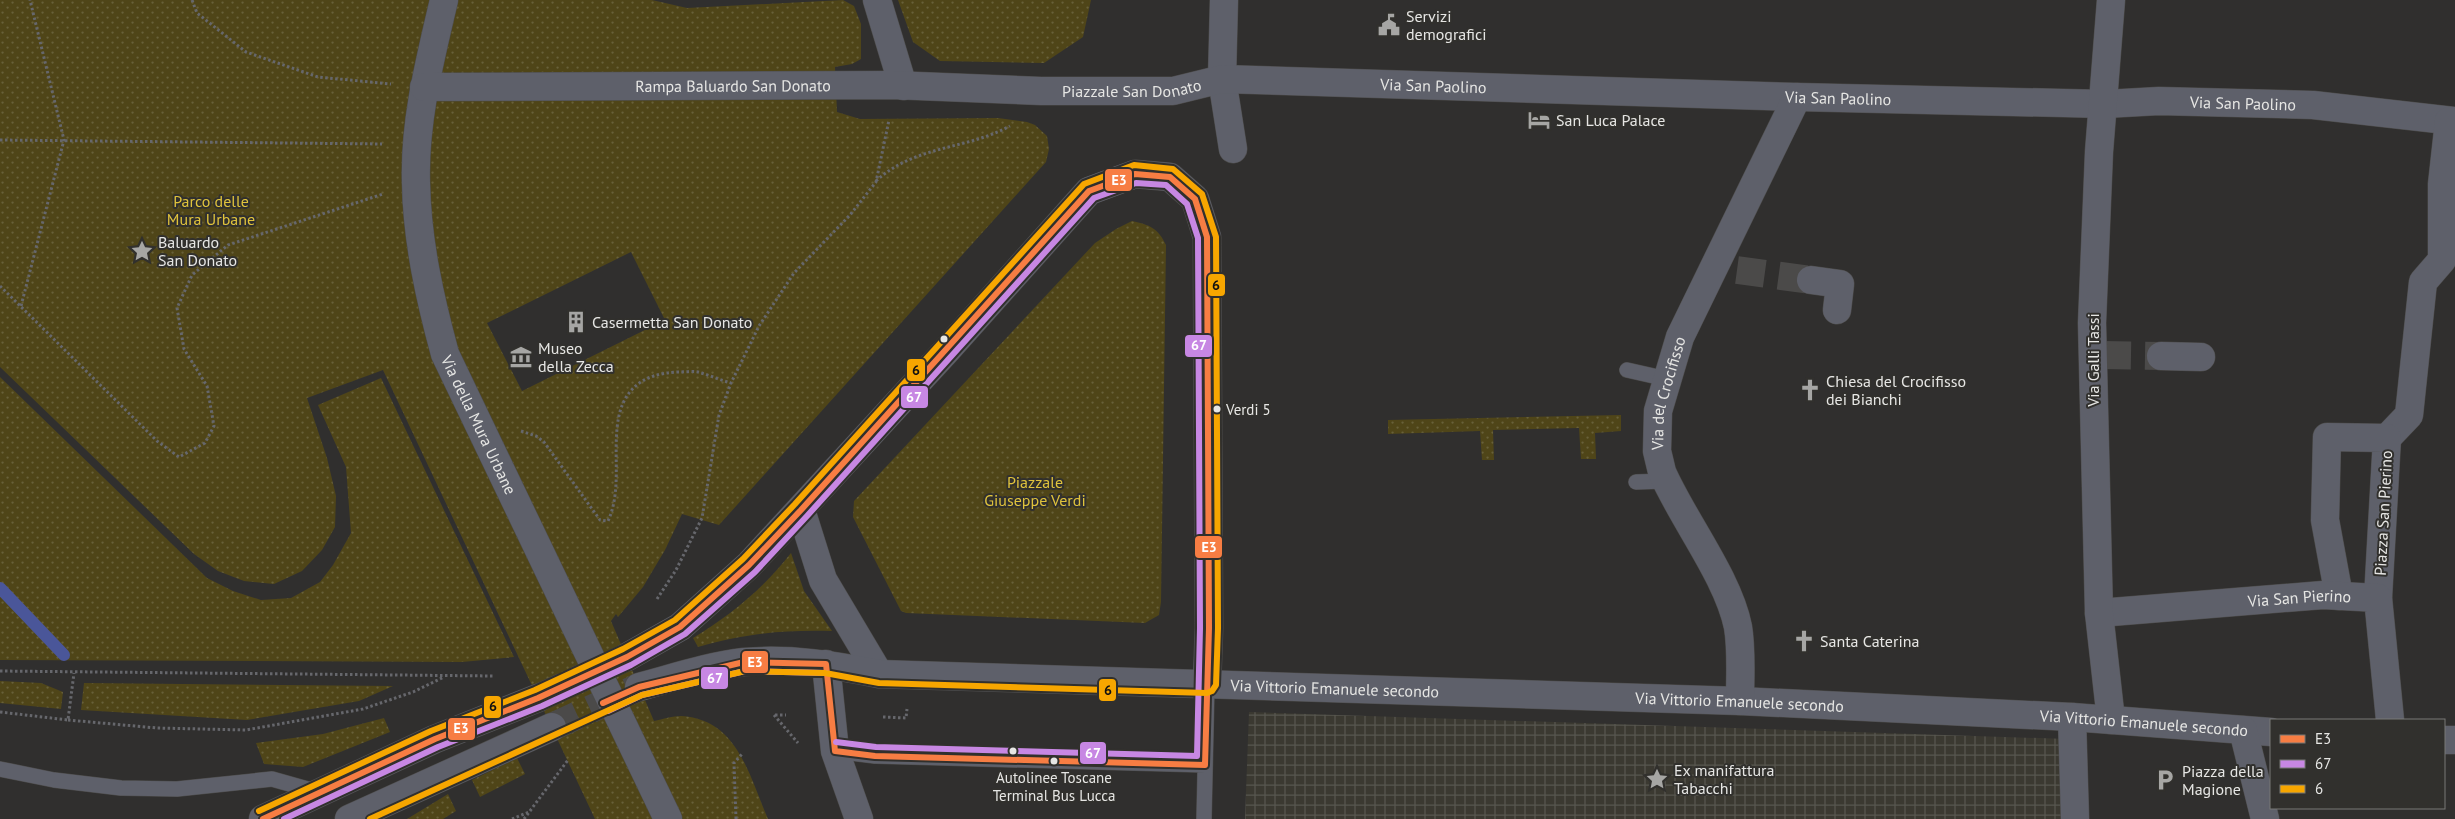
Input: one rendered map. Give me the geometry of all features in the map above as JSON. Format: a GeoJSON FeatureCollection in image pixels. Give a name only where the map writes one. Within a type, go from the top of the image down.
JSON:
{"type":"FeatureCollection","features":[{"type":"Feature","properties":{"kind":"street","name":"Via della Mura Urbane"},"geometry":{"type":"LineString","coordinates":[[444,0],[424,86],[417,144],[416,184],[428,292],[443,345],[487,442],[668,819]]}},
{"type":"Feature","properties":{"kind":"street"},"geometry":{"type":"LineString","coordinates":[[878,0],[897,85]]}},
{"type":"Feature","properties":{"kind":"street","name":"Piazzale San Donato"},"geometry":{"type":"LineString","coordinates":[[1224,0],[1222,78],[1233,149]]}},
{"type":"Feature","properties":{"kind":"street","name":"Via Galli Tassi"},"geometry":{"type":"LineString","coordinates":[[2111,720],[2099,613],[2098,355],[2099,152],[2112,0]]}},
{"type":"Feature","properties":{"kind":"street","name":"Piazzale San Donato"},"geometry":{"type":"LineString","coordinates":[[1037,91],[1173,91],[1222,78]]}},
{"type":"Feature","properties":{"kind":"street","name":"Via San Paolino"},"geometry":{"type":"LineString","coordinates":[[1222,78],[2104,104],[2159,101],[2313,105],[2436,117],[2452,121]]}},
{"type":"Feature","properties":{"kind":"street","name":"Rampa Baluardo San Donato"},"geometry":{"type":"LineString","coordinates":[[424,86],[897,85],[1037,91]]}},
{"type":"Feature","properties":{"kind":"street","name":"Via del Crocifisso"},"geometry":{"type":"LineString","coordinates":[[1740,701],[1740,645],[1732,608],[1666,481],[1659,462],[1656,431],[1658,411],[1684,329],[1725,268],[1797,96]]}},
{"type":"Feature","properties":{"kind":"street"},"geometry":{"type":"LineString","coordinates":[[2387,438],[2409,415],[2423,282],[2442,260],[2442,184],[2452,121]]}},
{"type":"Feature","properties":{"kind":"street"},"geometry":{"type":"LineString","coordinates":[[627,657],[680,627],[749,565],[1089,191],[1135,174],[1170,177],[1195,199],[1207,237],[1209,628],[1207,684],[879,674],[826,664],[744,662],[702,670],[639,687]]}},
{"type":"Feature","properties":{"kind":"street"},"geometry":{"type":"LineString","coordinates":[[1811,280],[1840,284],[1838,310]]}},
{"type":"Feature","properties":{"kind":"street"},"geometry":{"type":"LineString","coordinates":[[2161,356],[2201,357]]}},
{"type":"Feature","properties":{"kind":"street","name":"Piazza San Pierino"},"geometry":{"type":"LineString","coordinates":[[2339,596],[2324,520],[2327,437],[2387,438],[2378,598]]}},
{"type":"Feature","properties":{"kind":"street"},"geometry":{"type":"LineString","coordinates":[[801,510],[823,580],[879,674]]}},
{"type":"Feature","properties":{"kind":"street","name":"Via San Pierino"},"geometry":{"type":"LineString","coordinates":[[2099,613],[2323,595],[2378,598]]}},
{"type":"Feature","properties":{"kind":"street"},"geometry":{"type":"LineString","coordinates":[[2378,598],[2390,719]]}},
{"type":"Feature","properties":{"kind":"street"},"geometry":{"type":"LineString","coordinates":[[826,664],[835,751],[843,780],[859,819]]}},
{"type":"Feature","properties":{"kind":"street","name":"Via Vittorio Emanuele secondo"},"geometry":{"type":"LineString","coordinates":[[1207,684],[1740,701],[2072,717],[2270,732]]}},
{"type":"Feature","properties":{"kind":"street"},"geometry":{"type":"LineString","coordinates":[[263,819],[469,724],[538,698]]}},
{"type":"Feature","properties":{"kind":"street"},"geometry":{"type":"LineString","coordinates":[[2072,717],[2075,819]]}},
{"type":"Feature","properties":{"kind":"street"},"geometry":{"type":"LineString","coordinates":[[349,819],[552,727]]}},
{"type":"Feature","properties":{"kind":"street"},"geometry":{"type":"LineString","coordinates":[[2244,730],[2266,819]]}},
{"type":"Feature","properties":{"kind":"lane"},"geometry":{"type":"LineString","coordinates":[[1626,370],[1667,379]]}},
{"type":"Feature","properties":{"kind":"lane"},"geometry":{"type":"LineString","coordinates":[[1636,482],[1666,481]]}},
{"type":"Feature","properties":{"kind":"lane"},"geometry":{"type":"LineString","coordinates":[[1204,819],[1207,684]]}},
{"type":"Feature","properties":{"kind":"lane"},"geometry":{"type":"LineString","coordinates":[[835,751],[875,756],[1205,765]]}},
{"type":"Feature","properties":{"kind":"lane"},"geometry":{"type":"LineString","coordinates":[[0,769],[54,780],[121,788],[177,789],[272,778],[320,792]]}},
{"type":"Feature","properties":{"kind":"path"},"geometry":{"type":"LineString","coordinates":[[21,307],[64,140],[30,0]]}},
{"type":"Feature","properties":{"kind":"path"},"geometry":{"type":"LineString","coordinates":[[192,0],[198,13],[246,52],[318,77],[424,86]]}},
{"type":"Feature","properties":{"kind":"path"},"geometry":{"type":"LineString","coordinates":[[876,182],[897,85]]}},
{"type":"Feature","properties":{"kind":"path"},"geometry":{"type":"LineString","coordinates":[[676,570],[702,518],[719,415],[731,383],[759,326],[794,273],[850,215],[876,182],[890,169],[917,156],[995,134],[1020,121],[1037,91]]}},
{"type":"Feature","properties":{"kind":"path"},"geometry":{"type":"LineString","coordinates":[[0,140],[417,144]]}},
{"type":"Feature","properties":{"kind":"path"},"geometry":{"type":"LineString","coordinates":[[0,286],[157,441],[179,457],[205,443],[214,426],[208,386],[184,349],[177,308],[192,275],[228,245],[416,184]]}},
{"type":"Feature","properties":{"kind":"path"},"geometry":{"type":"LineString","coordinates":[[487,442],[519,430],[536,436],[544,442],[600,520],[608,521],[613,511],[616,481],[617,428],[624,398],[641,380],[662,372],[697,372],[731,383]]}},
{"type":"Feature","properties":{"kind":"path"},"geometry":{"type":"LineString","coordinates":[[0,672],[501,676]]}},
{"type":"Feature","properties":{"kind":"path"},"geometry":{"type":"LineString","coordinates":[[68,720],[74,673]]}},
{"type":"Feature","properties":{"kind":"path"},"geometry":{"type":"LineString","coordinates":[[0,712],[157,728],[246,730],[363,710],[413,692],[447,676]]}},
{"type":"Feature","properties":{"kind":"path"},"geometry":{"type":"LineString","coordinates":[[883,717],[906,718],[907,707]]}},
{"type":"Feature","properties":{"kind":"path"},"geometry":{"type":"LineString","coordinates":[[786,715],[774,715],[791,732],[803,749]]}},
{"type":"Feature","properties":{"kind":"path"},"geometry":{"type":"LineString","coordinates":[[736,819],[734,763],[742,754]]}},
{"type":"Feature","properties":{"kind":"path"},"geometry":{"type":"LineString","coordinates":[[524,819],[568,760]]}},
{"type":"Feature","properties":{"kind":"path"},"geometry":{"type":"LineString","coordinates":[[512,819],[530,812]]}},
{"type":"Feature","properties":{"kind":"shaded area","name":"Ex manifattura Tabacchi"},"geometry":{"type":"Polygon","coordinates":[[[1249,712],[2068,739],[2068,819],[1245,819],[1249,712]]]}},
{"type":"Feature","properties":{"kind":"green space","name":"Parco delle Mura Urbane"},"geometry":{"type":"Polygon","coordinates":[[[0,0],[652,0],[687,8],[843,0],[854,6],[861,24],[861,59],[852,64],[835,67],[837,112],[860,119],[998,118],[1027,122],[1035,125],[1047,136],[1049,149],[1046,162],[719,525],[682,514],[665,550],[643,587],[618,617],[616,614],[611,621],[654,721],[681,716],[700,720],[716,727],[739,752],[768,819],[595,819],[383,370],[307,398],[327,458],[336,496],[335,527],[322,550],[302,571],[274,584],[244,581],[218,571],[194,554],[0,367],[0,0]],[[631,252],[487,323],[522,391],[665,320],[631,252]]]}},
{"type":"Feature","properties":{"kind":"green space"},"geometry":{"type":"Polygon","coordinates":[[[898,0],[1091,0],[1083,37],[1044,63],[940,61],[913,42],[898,0]]]}},
{"type":"Feature","properties":{"kind":"green space","name":"Piazzale Giuseppe Verdi"},"geometry":{"type":"Polygon","coordinates":[[[1132,221],[1153,228],[1166,245],[1161,602],[1159,615],[1145,623],[906,613],[901,611],[853,517],[854,501],[1095,243],[1132,221]]]}},
{"type":"Feature","properties":{"kind":"green space"},"geometry":{"type":"Polygon","coordinates":[[[0,377],[207,578],[233,591],[261,600],[291,598],[320,582],[333,565],[351,533],[346,467],[318,405],[381,378],[514,657],[462,662],[0,660],[0,377]]]}},
{"type":"Feature","properties":{"kind":"green space"},"geometry":{"type":"Polygon","coordinates":[[[1621,415],[1621,431],[1595,433],[1596,459],[1581,459],[1579,428],[1493,430],[1494,460],[1482,460],[1480,431],[1388,434],[1388,420],[1621,415]]]}},
{"type":"Feature","properties":{"kind":"green space"},"geometry":{"type":"Polygon","coordinates":[[[791,553],[804,591],[832,631],[764,633],[732,638],[698,647],[693,638],[721,620],[746,600],[770,578],[791,553]]]}},
{"type":"Feature","properties":{"kind":"green space"},"geometry":{"type":"Polygon","coordinates":[[[0,681],[41,683],[63,692],[61,709],[0,703],[0,681]]]}},
{"type":"Feature","properties":{"kind":"green space"},"geometry":{"type":"Polygon","coordinates":[[[84,683],[393,686],[359,701],[247,720],[81,710],[84,683]]]}},
{"type":"Feature","properties":{"kind":"green space"},"geometry":{"type":"Polygon","coordinates":[[[384,718],[390,732],[303,767],[264,764],[256,743],[323,734],[384,718]]]}},
{"type":"Feature","properties":{"kind":"green space"},"geometry":{"type":"Polygon","coordinates":[[[517,758],[525,774],[480,797],[472,780],[517,758]]]}},
{"type":"Feature","properties":{"kind":"green space"},"geometry":{"type":"Polygon","coordinates":[[[448,794],[456,811],[443,819],[407,819],[448,794]]]}},
{"type":"Feature","properties":{"kind":"waterway"},"geometry":{"type":"LineString","coordinates":[[0,588],[64,655]]}},
{"type":"Feature","properties":{"kind":"tunnel"},"geometry":{"type":"LineString","coordinates":[[1737,270],[1811,280]]}},
{"type":"Feature","properties":{"kind":"tunnel"},"geometry":{"type":"LineString","coordinates":[[2103,355],[2161,356]]}},
{"type":"Feature","properties":{"kind":"tunnel"},"geometry":{"type":"LineString","coordinates":[[538,698],[627,657]]}},
{"type":"Feature","properties":{"kind":"tunnel"},"geometry":{"type":"LineString","coordinates":[[552,727],[639,687]]}},
{"type":"Feature","properties":{"kind":"transit line","name":"6"},"geometry":{"type":"LineString","coordinates":[[259,811],[431,731],[535,690],[623,649],[675,620],[743,559],[795,504],[1084,184],[1134,165],[1173,169],[1202,194],[1216,237],[1218,628],[1216,685],[1212,691],[1207,693],[879,683],[825,673],[745,671],[642,695],[370,819]]}},
{"type":"Feature","properties":{"kind":"transit line","name":"E3"},"geometry":{"type":"LineString","coordinates":[[263,819],[435,739],[538,698],[627,657],[680,627],[749,565],[801,510],[1089,191],[1135,174],[1170,177],[1195,199],[1207,237],[1209,628],[1205,765]]}},
{"type":"Feature","properties":{"kind":"transit line","name":"67"},"geometry":{"type":"LineString","coordinates":[[284,819],[438,747],[542,706],[631,665],[685,634],[755,572],[1094,198],[1136,183],[1166,185],[1187,204],[1198,238],[1200,628],[1197,756],[876,747],[836,742]]}},
{"type":"Feature","properties":{"kind":"transit line","name":"E3"},"geometry":{"type":"LineString","coordinates":[[603,703],[639,687],[744,662],[826,664],[835,751]]}},
{"type":"Feature","properties":{"kind":"transit line","name":"67"},"geometry":{"type":"LineString","coordinates":[[608,711],[642,695],[745,671],[826,673]]}},
{"type":"Feature","properties":{"kind":"transit line","name":"E3"},"geometry":{"type":"LineString","coordinates":[[835,751],[875,756],[1205,765]]}},
{"type":"Feature","properties":{"kind":"place","name":"Servizi demografici"},"geometry":{"type":"Point","coordinates":[1389,25]}},
{"type":"Feature","properties":{"kind":"place","name":"San Luca Palace"},"geometry":{"type":"Point","coordinates":[1539,120]}},
{"type":"Feature","properties":{"kind":"place","name":"Baluardo San Donato"},"geometry":{"type":"Point","coordinates":[142,251]}},
{"type":"Feature","properties":{"kind":"place","name":"Casermetta San Donato"},"geometry":{"type":"Point","coordinates":[576,322]}},
{"type":"Feature","properties":{"kind":"place","name":"Museo della Zecca"},"geometry":{"type":"Point","coordinates":[521,357]}},
{"type":"Feature","properties":{"kind":"place","name":"Chiesa del Crocifisso dei Bianchi"},"geometry":{"type":"Point","coordinates":[1810,390]}},
{"type":"Feature","properties":{"kind":"place","name":"Verdi 5"},"geometry":{"type":"Point","coordinates":[1217,409]}},
{"type":"Feature","properties":{"kind":"place","name":"Santa Caterina"},"geometry":{"type":"Point","coordinates":[1804,641]}},
{"type":"Feature","properties":{"kind":"place","name":"Autolinee Toscane Terminal Bus Lucca"},"geometry":{"type":"Point","coordinates":[1054,761]}},
{"type":"Feature","properties":{"kind":"place","name":"Ex manifattura Tabacchi"},"geometry":{"type":"Point","coordinates":[1657,779]}},
{"type":"Feature","properties":{"kind":"place","name":"Piazza della Magione"},"geometry":{"type":"Point","coordinates":[2165,780]}}]}
